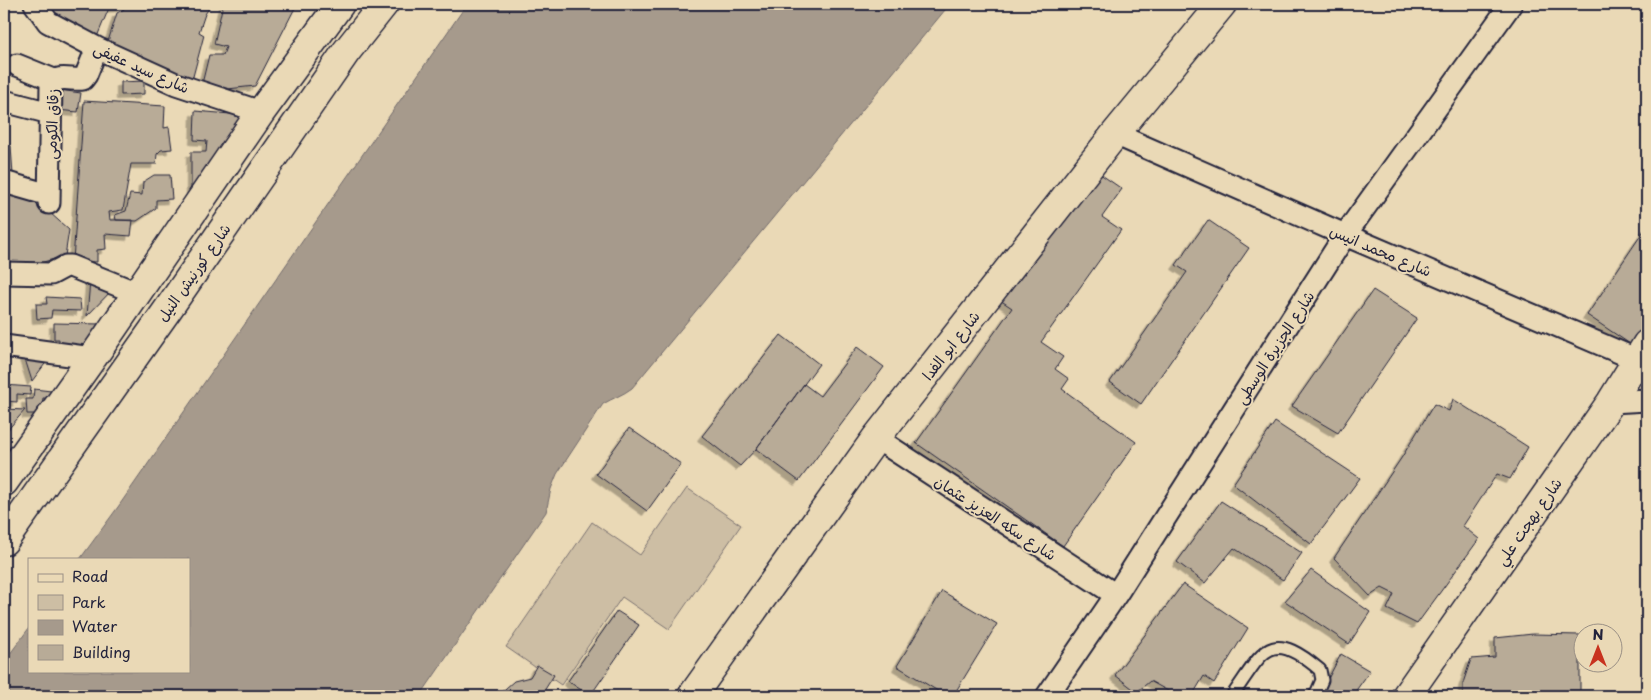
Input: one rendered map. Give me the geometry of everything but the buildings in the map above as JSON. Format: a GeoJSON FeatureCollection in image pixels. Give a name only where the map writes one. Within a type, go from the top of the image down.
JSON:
{"type":"FeatureCollection","features":[{"type":"Feature","properties":{"kind":"street","name":"شارع سيد عفيفى"},"geometry":{"type":"LineString","coordinates":[[35,4],[48,22],[97,48],[176,84],[261,112]]}},
{"type":"Feature","properties":{"kind":"street"},"geometry":{"type":"LineString","coordinates":[[4,482],[92,358],[261,112],[340,4]]}},
{"type":"Feature","properties":{"kind":"street","name":"شارع كورنيش النيل"},"geometry":{"type":"LineString","coordinates":[[4,541],[346,52],[384,4]]}},
{"type":"Feature","properties":{"kind":"street","name":"شارع ابو الفدا"},"geometry":{"type":"LineString","coordinates":[[692,696],[876,438],[1115,134],[1222,4]]}},
{"type":"Feature","properties":{"kind":"street","name":"شارع الجزيرة الوسطى"},"geometry":{"type":"LineString","coordinates":[[1047,696],[1116,595],[1346,235],[1511,4]]}},
{"type":"Feature","properties":{"kind":"street","name":"زقاق الكومى"},"geometry":{"type":"LineString","coordinates":[[4,182],[49,199],[51,84],[58,78],[83,79],[97,48]]}},
{"type":"Feature","properties":{"kind":"street"},"geometry":{"type":"LineString","coordinates":[[17,65],[54,80]]}},
{"type":"Feature","properties":{"kind":"street"},"geometry":{"type":"LineString","coordinates":[[4,101],[50,112]]}},
{"type":"Feature","properties":{"kind":"street","name":"شارع محمد انيس"},"geometry":{"type":"LineString","coordinates":[[1115,134],[1346,235],[1644,356]]}},
{"type":"Feature","properties":{"kind":"street"},"geometry":{"type":"LineString","coordinates":[[4,273],[51,274],[66,266],[70,266],[137,293]]}},
{"type":"Feature","properties":{"kind":"street"},"geometry":{"type":"LineString","coordinates":[[4,346],[92,358]]}},
{"type":"Feature","properties":{"kind":"street","name":"شارع بهجت علي"},"geometry":{"type":"LineString","coordinates":[[1406,696],[1644,356]]}},
{"type":"Feature","properties":{"kind":"street"},"geometry":{"type":"LineString","coordinates":[[1611,402],[1647,400]]}},
{"type":"Feature","properties":{"kind":"street","name":"شارع سكه العزيز عثمان"},"geometry":{"type":"LineString","coordinates":[[876,438],[1116,595]]}},
{"type":"Feature","properties":{"kind":"lane"},"geometry":{"type":"LineString","coordinates":[[1232,696],[1262,654],[1270,648],[1281,646],[1320,670],[1322,680],[1315,696]]}},
{"type":"Feature","properties":{"kind":"green space"},"geometry":{"type":"Polygon","coordinates":[[[687,488],[741,525],[669,629],[622,597],[561,685],[506,647],[592,522],[640,555],[687,488]]]}},
{"type":"Feature","properties":{"kind":"water"},"geometry":{"type":"Polygon","coordinates":[[[467,4],[950,4],[632,388],[603,404],[557,474],[551,489],[546,512],[420,696],[4,696],[4,662],[28,629],[28,672],[190,672],[190,558],[81,558],[467,4]]]}}]}
